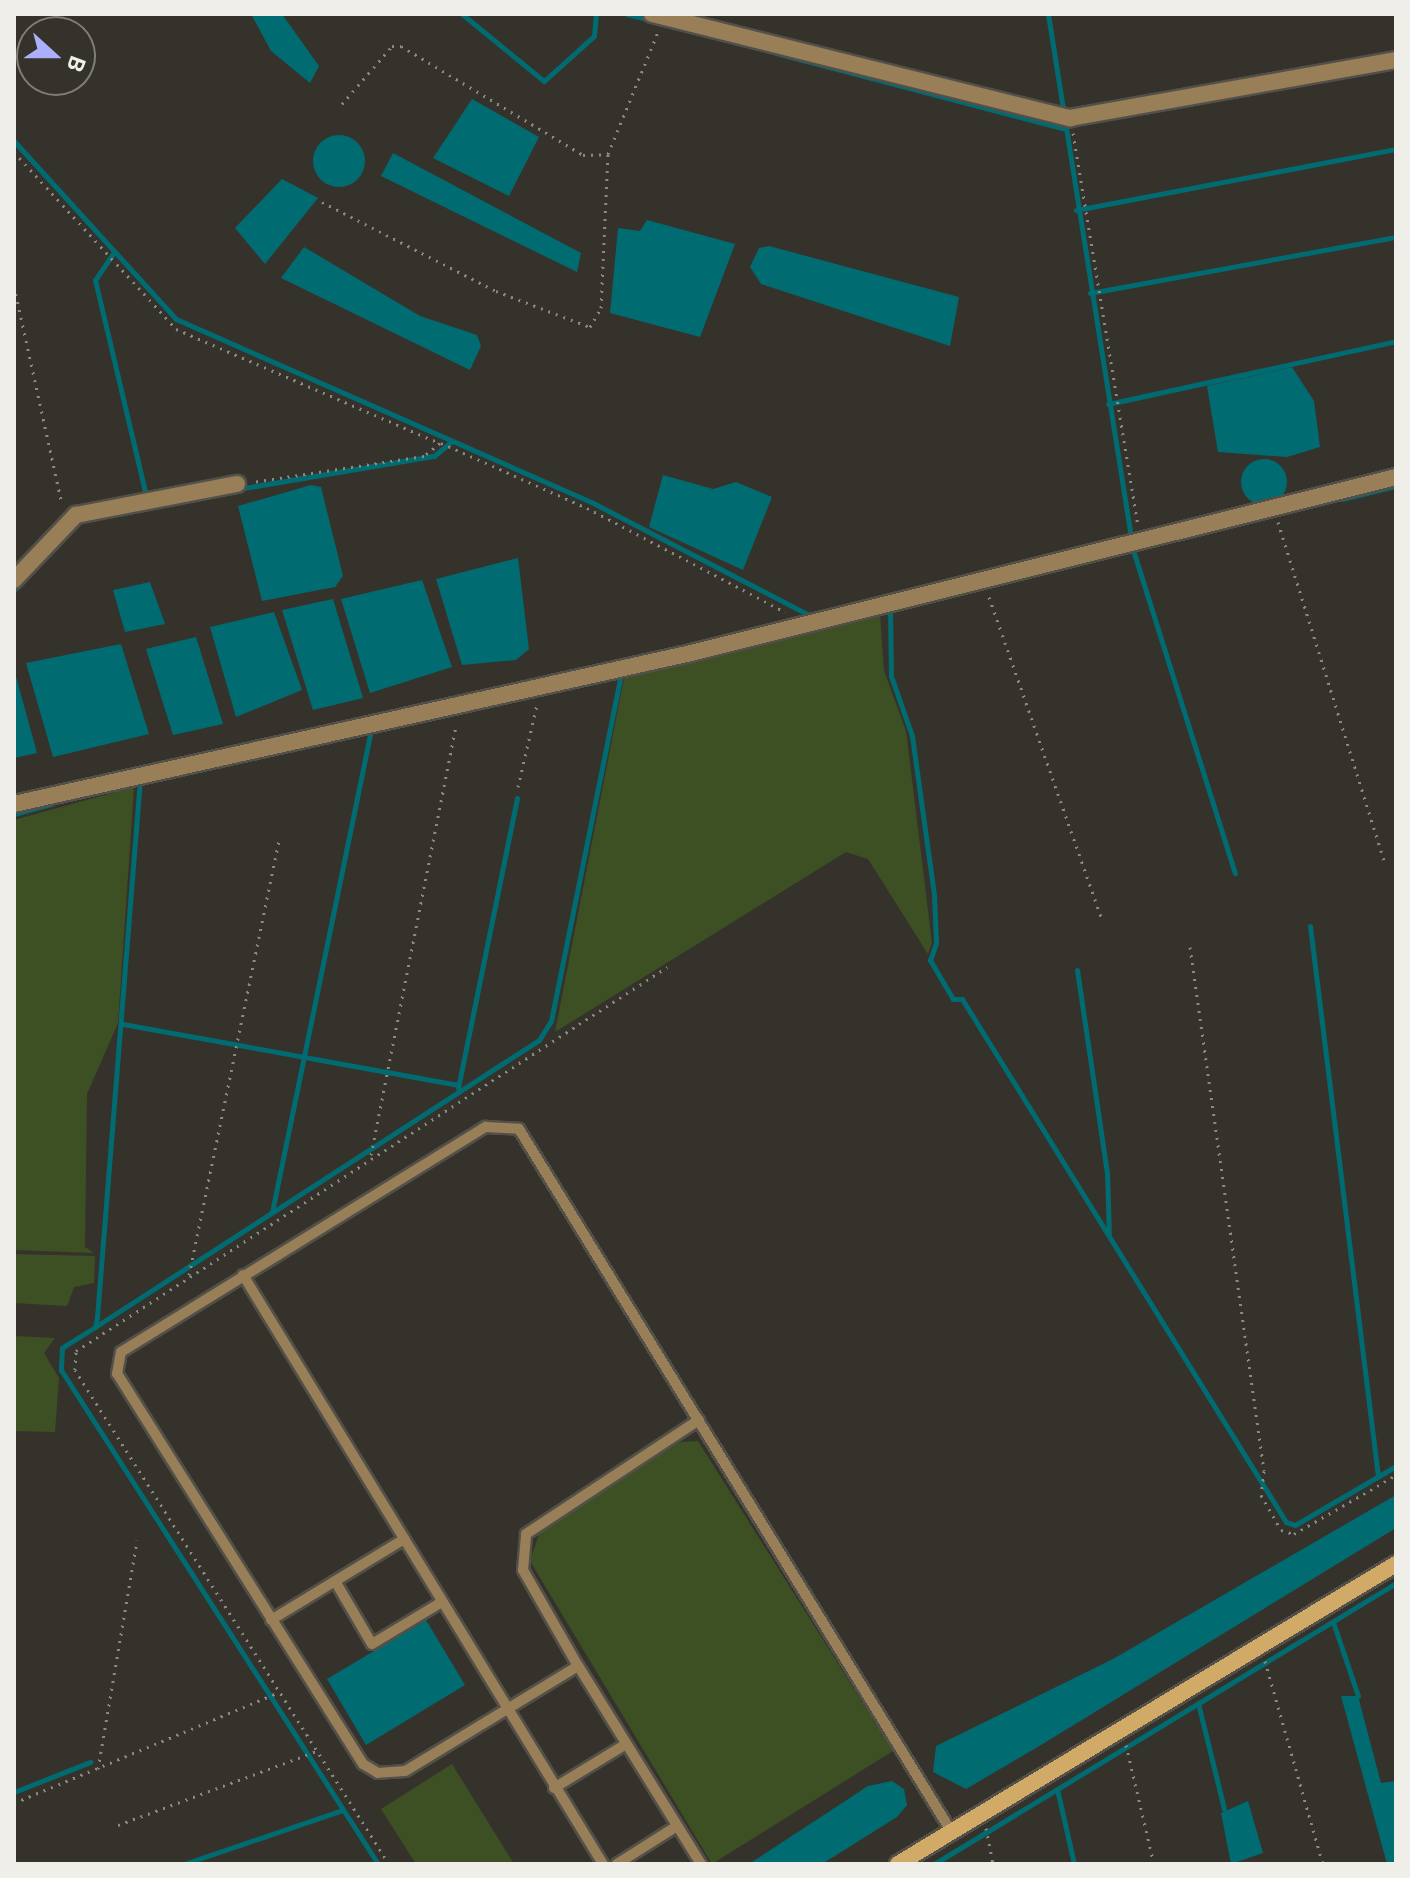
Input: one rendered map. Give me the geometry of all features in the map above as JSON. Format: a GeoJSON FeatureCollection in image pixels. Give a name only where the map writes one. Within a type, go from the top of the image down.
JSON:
{"type":"FeatureCollection","features":[{"type":"Feature","properties":{"kind":"street"},"geometry":{"type":"LineString","coordinates":[[658,16],[1070,118],[1396,60]]}},
{"type":"Feature","properties":{"kind":"street"},"geometry":{"type":"LineString","coordinates":[[14,804],[541,686],[1396,477]]}},
{"type":"Feature","properties":{"kind":"street"},"geometry":{"type":"LineString","coordinates":[[14,580],[66,520],[113,503],[237,484]]}},
{"type":"Feature","properties":{"kind":"street"},"geometry":{"type":"LineString","coordinates":[[898,1864],[1396,1564]]}},
{"type":"Feature","properties":{"kind":"lane"},"geometry":{"type":"LineString","coordinates":[[578,1666],[405,1771],[378,1773],[363,1764],[115,1367],[121,1352],[486,1127],[510,1125],[526,1136],[951,1831]]}},
{"type":"Feature","properties":{"kind":"lane"},"geometry":{"type":"LineString","coordinates":[[243,1275],[603,1864]]}},
{"type":"Feature","properties":{"kind":"lane"},"geometry":{"type":"LineString","coordinates":[[699,1420],[526,1534],[523,1570],[578,1666],[701,1864]]}},
{"type":"Feature","properties":{"kind":"lane"},"geometry":{"type":"LineString","coordinates":[[271,1620],[404,1539]]}},
{"type":"Feature","properties":{"kind":"lane"},"geometry":{"type":"LineString","coordinates":[[335,1581],[372,1644],[442,1602]]}},
{"type":"Feature","properties":{"kind":"lane"},"geometry":{"type":"LineString","coordinates":[[554,1788],[626,1744]]}},
{"type":"Feature","properties":{"kind":"lane"},"geometry":{"type":"LineString","coordinates":[[617,1864],[677,1826]]}},
{"type":"Feature","properties":{"kind":"path"},"geometry":{"type":"LineString","coordinates":[[322,202],[496,291],[590,327],[601,308],[608,154],[658,16]]}},
{"type":"Feature","properties":{"kind":"path"},"geometry":{"type":"LineString","coordinates":[[342,104],[392,46],[401,46],[583,155],[608,154]]}},
{"type":"Feature","properties":{"kind":"path"},"geometry":{"type":"LineString","coordinates":[[1070,118],[1140,540]]}},
{"type":"Feature","properties":{"kind":"path"},"geometry":{"type":"LineString","coordinates":[[14,152],[168,324],[440,443],[750,588],[801,624]]}},
{"type":"Feature","properties":{"kind":"path"},"geometry":{"type":"LineString","coordinates":[[14,286],[66,520]]}},
{"type":"Feature","properties":{"kind":"path"},"geometry":{"type":"LineString","coordinates":[[237,484],[424,456],[440,443]]}},
{"type":"Feature","properties":{"kind":"path"},"geometry":{"type":"LineString","coordinates":[[1273,507],[1385,864]]}},
{"type":"Feature","properties":{"kind":"path"},"geometry":{"type":"LineString","coordinates":[[983,579],[1102,919]]}},
{"type":"Feature","properties":{"kind":"path"},"geometry":{"type":"LineString","coordinates":[[518,787],[541,686]]}},
{"type":"Feature","properties":{"kind":"path"},"geometry":{"type":"LineString","coordinates":[[371,1157],[457,704]]}},
{"type":"Feature","properties":{"kind":"path"},"geometry":{"type":"LineString","coordinates":[[189,1275],[279,841]]}},
{"type":"Feature","properties":{"kind":"path"},"geometry":{"type":"LineString","coordinates":[[1190,947],[1264,1471],[1261,1495],[1281,1530],[1294,1534],[1396,1475]]}},
{"type":"Feature","properties":{"kind":"path"},"geometry":{"type":"LineString","coordinates":[[98,1769],[137,1540]]}},
{"type":"Feature","properties":{"kind":"path"},"geometry":{"type":"LineString","coordinates":[[1258,1647],[1272,1674],[1323,1864]]}},
{"type":"Feature","properties":{"kind":"path"},"geometry":{"type":"LineString","coordinates":[[14,1803],[279,1692]]}},
{"type":"Feature","properties":{"kind":"path"},"geometry":{"type":"LineString","coordinates":[[1122,1730],[1154,1864]]}},
{"type":"Feature","properties":{"kind":"path"},"geometry":{"type":"LineString","coordinates":[[118,1825],[317,1751]]}},
{"type":"Feature","properties":{"kind":"path"},"geometry":{"type":"LineString","coordinates":[[982,1813],[993,1864]]}},
{"type":"Feature","properties":{"kind":"green space"},"geometry":{"type":"Polygon","coordinates":[[[880,613],[884,671],[906,731],[932,943],[928,954],[868,859],[846,852],[555,1032],[625,673],[880,613]]]}},
{"type":"Feature","properties":{"kind":"green space"},"geometry":{"type":"Polygon","coordinates":[[[134,787],[118,1023],[87,1094],[85,1247],[94,1253],[14,1250],[14,820],[134,787]]]}},
{"type":"Feature","properties":{"kind":"green space"},"geometry":{"type":"Polygon","coordinates":[[[14,1254],[95,1256],[94,1283],[74,1287],[67,1306],[14,1303],[14,1254]]]}},
{"type":"Feature","properties":{"kind":"green space"},"geometry":{"type":"Polygon","coordinates":[[[14,1336],[55,1338],[44,1353],[59,1378],[55,1432],[14,1431],[14,1336]]]}},
{"type":"Feature","properties":{"kind":"green space"},"geometry":{"type":"Polygon","coordinates":[[[698,1441],[893,1751],[712,1864],[530,1561],[541,1528],[680,1442],[698,1441]]]}},
{"type":"Feature","properties":{"kind":"green space"},"geometry":{"type":"Polygon","coordinates":[[[452,1764],[514,1864],[416,1864],[381,1809],[452,1764]]]}},
{"type":"Feature","properties":{"kind":"water"},"geometry":{"type":"Polygon","coordinates":[[[251,14],[282,14],[319,66],[310,83],[271,51],[251,14]]]}},
{"type":"Feature","properties":{"kind":"water"},"geometry":{"type":"Polygon","coordinates":[[[472,99],[539,137],[509,196],[433,158],[472,99]]]}},
{"type":"Feature","properties":{"kind":"water"},"geometry":{"type":"Polygon","coordinates":[[[339,135],[357,143],[365,161],[357,179],[339,187],[321,179],[313,161],[321,143],[339,135]]]}},
{"type":"Feature","properties":{"kind":"water"},"geometry":{"type":"Polygon","coordinates":[[[393,153],[581,253],[577,272],[381,176],[393,153]]]}},
{"type":"Feature","properties":{"kind":"water"},"geometry":{"type":"Polygon","coordinates":[[[282,179],[318,198],[265,264],[235,228],[282,179]]]}},
{"type":"Feature","properties":{"kind":"water"},"geometry":{"type":"Polygon","coordinates":[[[647,220],[735,244],[700,337],[610,313],[618,228],[640,231],[647,220]]]}},
{"type":"Feature","properties":{"kind":"water"},"geometry":{"type":"Polygon","coordinates":[[[769,246],[959,297],[950,346],[761,284],[750,267],[759,248],[769,246]]]}},
{"type":"Feature","properties":{"kind":"water"},"geometry":{"type":"Polygon","coordinates":[[[304,247],[420,316],[477,335],[481,346],[470,370],[281,278],[304,247]]]}},
{"type":"Feature","properties":{"kind":"water"},"geometry":{"type":"Polygon","coordinates":[[[1292,367],[1314,401],[1320,447],[1287,457],[1218,452],[1207,386],[1292,367]]]}},
{"type":"Feature","properties":{"kind":"water"},"geometry":{"type":"Polygon","coordinates":[[[1264,459],[1280,466],[1287,482],[1280,498],[1264,505],[1248,498],[1241,482],[1248,466],[1264,459]]]}},
{"type":"Feature","properties":{"kind":"water"},"geometry":{"type":"Polygon","coordinates":[[[663,475],[713,489],[736,482],[772,497],[743,570],[649,527],[663,475]]]}},
{"type":"Feature","properties":{"kind":"water"},"geometry":{"type":"Polygon","coordinates":[[[311,485],[321,487],[343,576],[335,587],[262,601],[238,506],[311,485]]]}},
{"type":"Feature","properties":{"kind":"water"},"geometry":{"type":"Polygon","coordinates":[[[518,558],[529,649],[516,660],[462,665],[436,579],[518,558]]]}},
{"type":"Feature","properties":{"kind":"water"},"geometry":{"type":"Polygon","coordinates":[[[422,580],[452,667],[370,693],[341,599],[422,580]]]}},
{"type":"Feature","properties":{"kind":"water"},"geometry":{"type":"Polygon","coordinates":[[[150,582],[165,624],[125,632],[113,590],[150,582]]]}},
{"type":"Feature","properties":{"kind":"water"},"geometry":{"type":"Polygon","coordinates":[[[333,599],[363,698],[313,710],[282,610],[333,599]]]}},
{"type":"Feature","properties":{"kind":"water"},"geometry":{"type":"Polygon","coordinates":[[[274,612],[302,690],[236,717],[210,627],[274,612]]]}},
{"type":"Feature","properties":{"kind":"water"},"geometry":{"type":"Polygon","coordinates":[[[196,637],[223,724],[173,735],[146,649],[196,637]]]}},
{"type":"Feature","properties":{"kind":"water"},"geometry":{"type":"Polygon","coordinates":[[[121,644],[149,734],[53,757],[26,663],[121,644]]]}},
{"type":"Feature","properties":{"kind":"water"},"geometry":{"type":"Polygon","coordinates":[[[14,669],[37,753],[14,758],[14,669]]]}},
{"type":"Feature","properties":{"kind":"water"},"geometry":{"type":"Polygon","coordinates":[[[1396,1495],[1396,1528],[1041,1745],[966,1789],[933,1772],[936,1746],[1113,1659],[1396,1495]]]}},
{"type":"Feature","properties":{"kind":"water"},"geometry":{"type":"Polygon","coordinates":[[[426,1620],[465,1685],[366,1745],[327,1679],[426,1620]]]}},
{"type":"Feature","properties":{"kind":"water"},"geometry":{"type":"Polygon","coordinates":[[[1341,1696],[1358,1696],[1381,1783],[1396,1781],[1396,1864],[1387,1864],[1341,1696]]]}},
{"type":"Feature","properties":{"kind":"water"},"geometry":{"type":"Polygon","coordinates":[[[892,1781],[904,1789],[907,1805],[897,1817],[822,1864],[749,1864],[868,1786],[892,1781]]]}},
{"type":"Feature","properties":{"kind":"water"},"geometry":{"type":"Polygon","coordinates":[[[1248,1801],[1263,1853],[1231,1864],[1221,1813],[1248,1801]]]}},
{"type":"Feature","properties":{"kind":"waterway"},"geometry":{"type":"LineString","coordinates":[[462,14],[544,81],[594,36],[596,14]]}},
{"type":"Feature","properties":{"kind":"waterway"},"geometry":{"type":"LineString","coordinates":[[627,14],[651,20]]}},
{"type":"Feature","properties":{"kind":"waterway"},"geometry":{"type":"LineString","coordinates":[[1048,14],[1133,550],[1235,873]]}},
{"type":"Feature","properties":{"kind":"waterway"},"geometry":{"type":"LineString","coordinates":[[776,53],[1062,128]]}},
{"type":"Feature","properties":{"kind":"waterway"},"geometry":{"type":"LineString","coordinates":[[14,141],[176,319],[595,504],[809,615],[863,602]]}},
{"type":"Feature","properties":{"kind":"waterway"},"geometry":{"type":"LineString","coordinates":[[1076,210],[1396,149]]}},
{"type":"Feature","properties":{"kind":"waterway"},"geometry":{"type":"LineString","coordinates":[[1090,293],[1396,237]]}},
{"type":"Feature","properties":{"kind":"waterway"},"geometry":{"type":"LineString","coordinates":[[114,252],[95,280],[147,500]]}},
{"type":"Feature","properties":{"kind":"waterway"},"geometry":{"type":"LineString","coordinates":[[1108,404],[1396,341]]}},
{"type":"Feature","properties":{"kind":"waterway"},"geometry":{"type":"LineString","coordinates":[[238,489],[434,456],[452,441]]}},
{"type":"Feature","properties":{"kind":"waterway"},"geometry":{"type":"LineString","coordinates":[[1342,499],[1396,486]]}},
{"type":"Feature","properties":{"kind":"waterway"},"geometry":{"type":"LineString","coordinates":[[14,590],[22,582]]}},
{"type":"Feature","properties":{"kind":"waterway"},"geometry":{"type":"LineString","coordinates":[[890,611],[891,676],[912,736],[934,895],[936,943],[930,960],[953,999],[962,999],[1286,1522],[1295,1525],[1396,1466]]}},
{"type":"Feature","properties":{"kind":"waterway"},"geometry":{"type":"LineString","coordinates":[[95,1327],[539,1040],[551,1021],[620,678],[614,677]]}},
{"type":"Feature","properties":{"kind":"waterway"},"geometry":{"type":"LineString","coordinates":[[272,1212],[371,729]]}},
{"type":"Feature","properties":{"kind":"waterway"},"geometry":{"type":"LineString","coordinates":[[140,779],[97,1317],[95,1327],[62,1348],[61,1370],[378,1864]]}},
{"type":"Feature","properties":{"kind":"waterway"},"geometry":{"type":"LineString","coordinates":[[458,1088],[517,798]]}},
{"type":"Feature","properties":{"kind":"waterway"},"geometry":{"type":"LineString","coordinates":[[14,814],[51,804]]}},
{"type":"Feature","properties":{"kind":"waterway"},"geometry":{"type":"LineString","coordinates":[[1310,926],[1378,1477]]}},
{"type":"Feature","properties":{"kind":"waterway"},"geometry":{"type":"LineString","coordinates":[[1077,970],[1107,1172],[1109,1234]]}},
{"type":"Feature","properties":{"kind":"waterway"},"geometry":{"type":"LineString","coordinates":[[123,1024],[459,1085]]}},
{"type":"Feature","properties":{"kind":"waterway"},"geometry":{"type":"LineString","coordinates":[[934,1864],[1396,1583]]}},
{"type":"Feature","properties":{"kind":"waterway"},"geometry":{"type":"LineString","coordinates":[[1333,1622],[1358,1696]]}},
{"type":"Feature","properties":{"kind":"waterway"},"geometry":{"type":"LineString","coordinates":[[1198,1703],[1224,1809]]}},
{"type":"Feature","properties":{"kind":"waterway"},"geometry":{"type":"LineString","coordinates":[[14,1792],[90,1762]]}},
{"type":"Feature","properties":{"kind":"waterway"},"geometry":{"type":"LineString","coordinates":[[1057,1789],[1074,1864]]}},
{"type":"Feature","properties":{"kind":"waterway"},"geometry":{"type":"LineString","coordinates":[[184,1864],[343,1810]]}}]}
